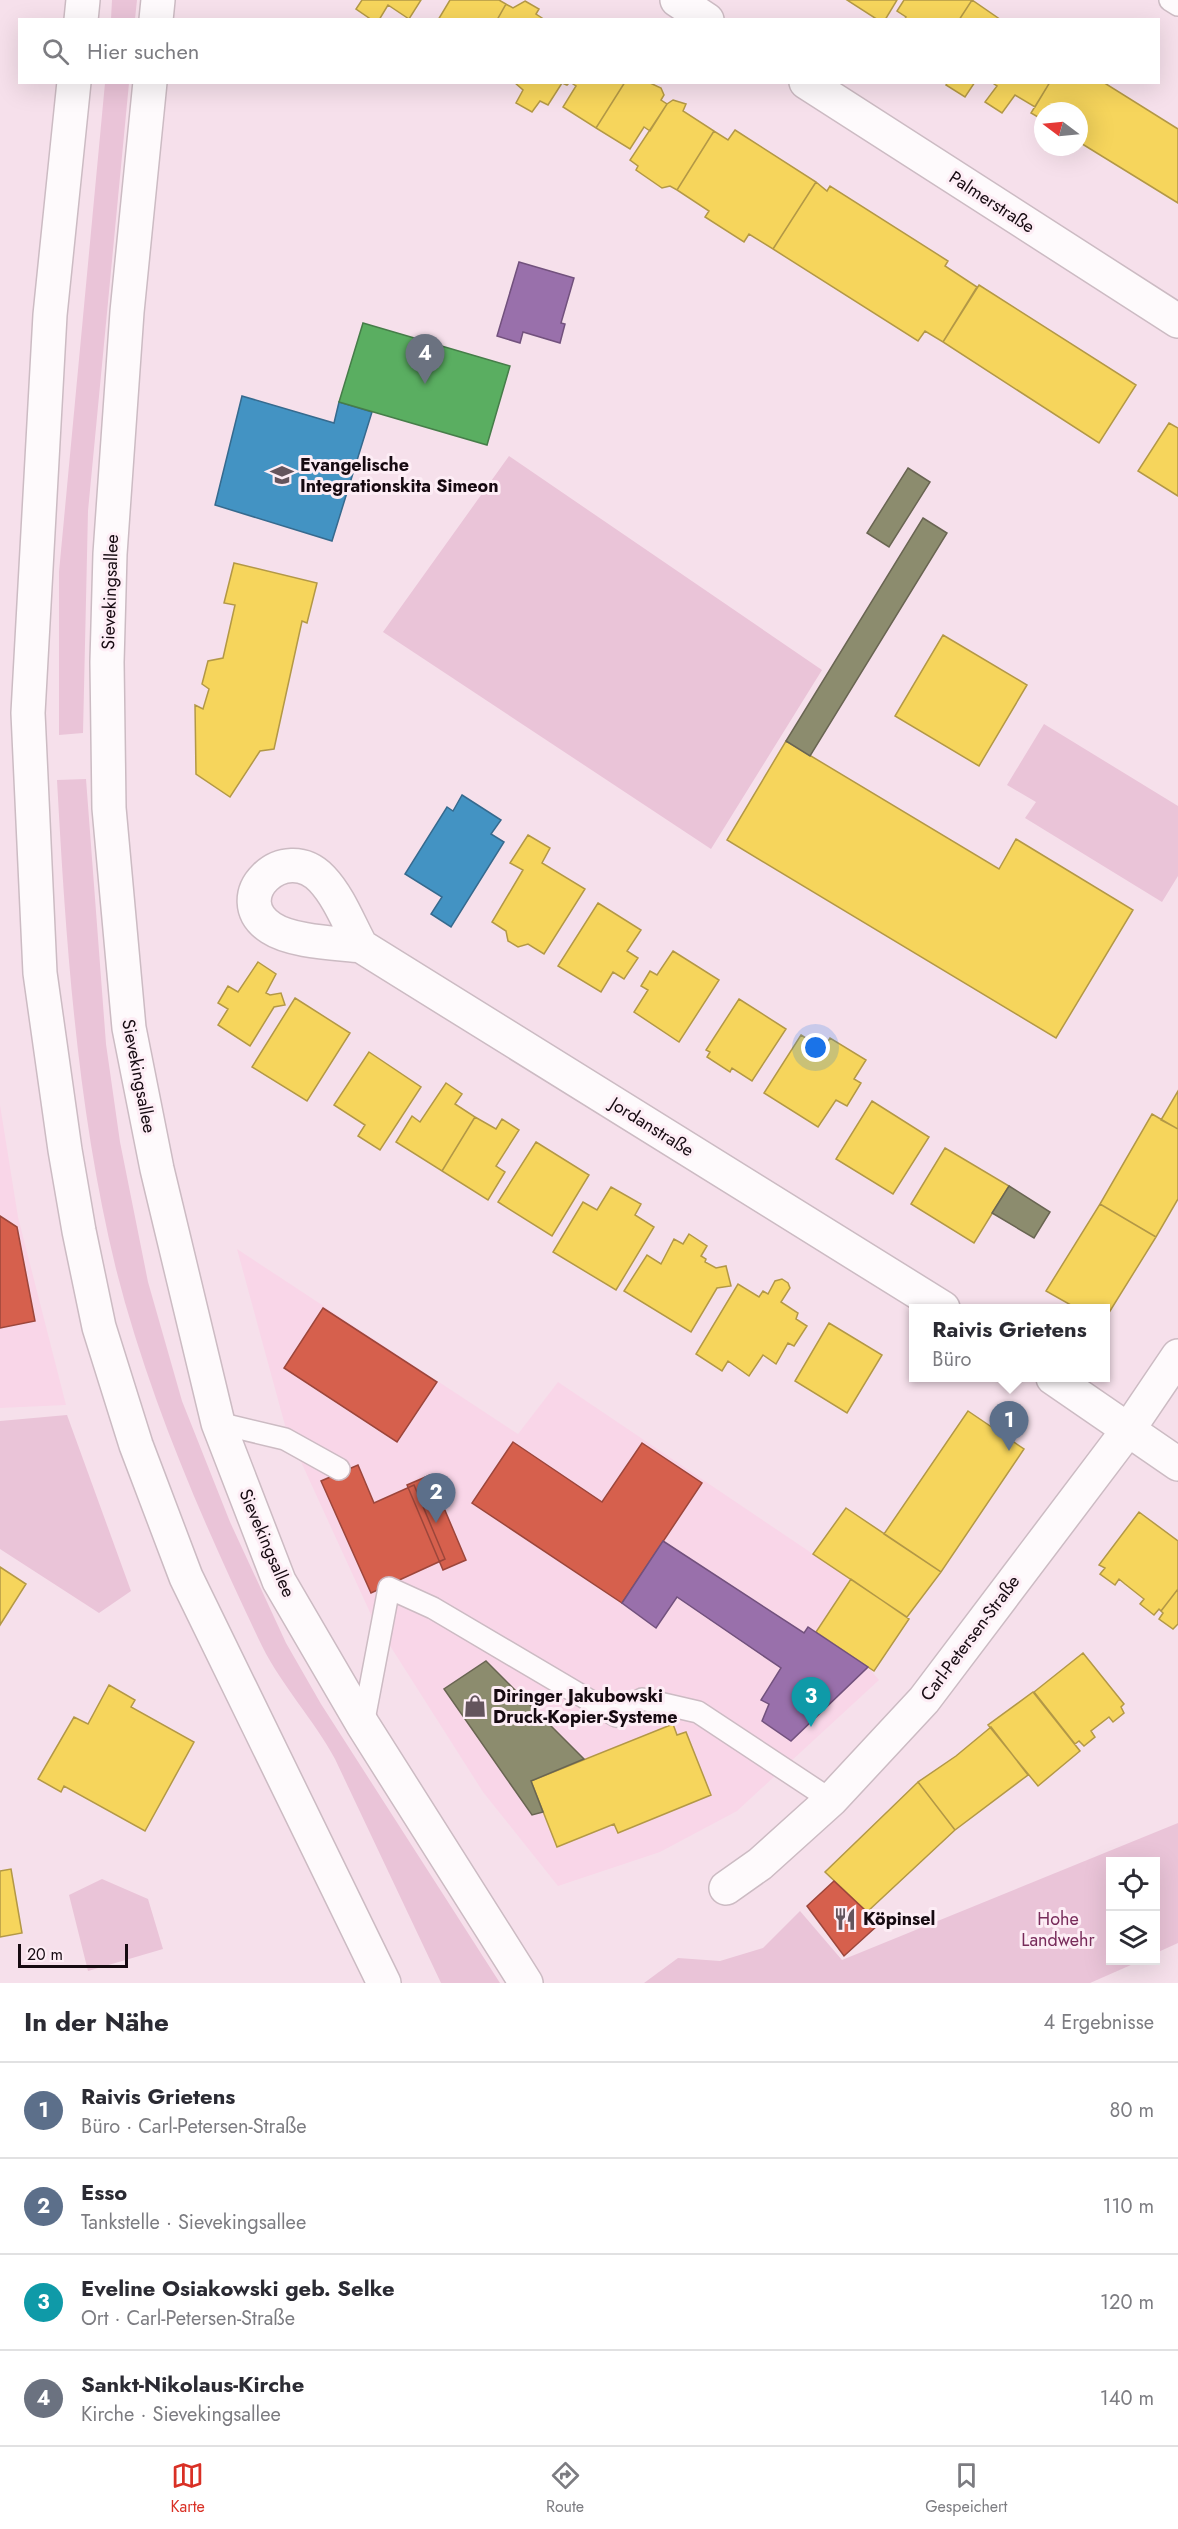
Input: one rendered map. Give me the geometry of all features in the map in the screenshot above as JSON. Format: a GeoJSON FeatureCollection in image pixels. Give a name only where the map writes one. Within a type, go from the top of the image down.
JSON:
{"type":"FeatureCollection","features":[{"type":"Feature","properties":{"kind":"main road"},"geometry":{"type":"LineString","coordinates":[[81,18],[83,0]]}},
{"type":"Feature","properties":{"kind":"main road"},"geometry":{"type":"LineString","coordinates":[[156,18],[158,0]]}},
{"type":"Feature","properties":{"kind":"main road"},"geometry":{"type":"LineString","coordinates":[[677,0],[704,18]]}},
{"type":"Feature","properties":{"kind":"main road"},"geometry":{"type":"LineString","coordinates":[[74,84],[50,315],[28,713],[40,973],[65,1149],[99,1327],[135,1445],[186,1577],[379,1972],[398,1983]]}},
{"type":"Feature","properties":{"kind":"main road","name":"Sievekingsallee"},"geometry":{"type":"LineString","coordinates":[[150,84],[127,312],[110,554],[107,662],[109,808],[129,1028],[157,1169],[218,1423],[279,1581],[363,1725],[526,1983]]}},
{"type":"Feature","properties":{"kind":"main road","name":"Palmerstraße"},"geometry":{"type":"LineString","coordinates":[[809,84],[1178,321]]}},
{"type":"Feature","properties":{"kind":"main road","name":"Jordanstraße"},"geometry":{"type":"LineString","coordinates":[[361,946],[937,1304]]}},
{"type":"Feature","properties":{"kind":"main road","name":"Carl-Petersen-Straße"},"geometry":{"type":"LineString","coordinates":[[726,1888],[760,1864],[831,1800],[924,1700],[1128,1430],[1178,1356]]}},
{"type":"Feature","properties":{"kind":"main road"},"geometry":{"type":"LineString","coordinates":[[1060,1382],[1178,1464]]}},
{"type":"Feature","properties":{"kind":"lane"},"geometry":{"type":"LineString","coordinates":[[1170,0],[1178,5]]}},
{"type":"Feature","properties":{"kind":"lane"},"geometry":{"type":"LineString","coordinates":[[218,1423],[285,1439],[339,1469]]}},
{"type":"Feature","properties":{"kind":"lane"},"geometry":{"type":"LineString","coordinates":[[363,1725],[389,1588],[434,1608],[616,1716],[642,1699],[698,1712],[831,1800]]}},
{"type":"Feature","properties":{"kind":"shaded area"},"geometry":{"type":"Polygon","coordinates":[[[0,1105],[18,1217],[66,1405],[0,1408],[0,1105]]]}},
{"type":"Feature","properties":{"kind":"shaded area"},"geometry":{"type":"Polygon","coordinates":[[[237,1249],[518,1434],[558,1382],[850,1579],[816,1632],[868,1667],[879,1680],[737,1811],[660,1852],[558,1886],[483,1792],[373,1619],[286,1429],[237,1249]]]}},
{"type":"Feature","properties":{"kind":"green space"},"geometry":{"type":"Polygon","coordinates":[[[112,0],[137,0],[135,18],[111,18],[112,0]]]}},
{"type":"Feature","properties":{"kind":"green space"},"geometry":{"type":"Polygon","coordinates":[[[105,84],[129,84],[88,511],[83,733],[59,735],[59,572],[105,84]]]}},
{"type":"Feature","properties":{"kind":"green space"},"geometry":{"type":"Polygon","coordinates":[[[509,456],[822,670],[711,849],[383,632],[509,456]]]}},
{"type":"Feature","properties":{"kind":"green space"},"geometry":{"type":"Polygon","coordinates":[[[1044,724],[1178,806],[1178,876],[1162,902],[1025,818],[1036,802],[1007,785],[1044,724]]]}},
{"type":"Feature","properties":{"kind":"green space"},"geometry":{"type":"Polygon","coordinates":[[[86,779],[106,1044],[120,1142],[148,1282],[182,1401],[230,1522],[286,1643],[321,1704],[500,1983],[441,1983],[335,1759],[262,1646],[219,1554],[161,1414],[129,1318],[116,1269],[92,1148],[75,1026],[57,780],[86,779]]]}},
{"type":"Feature","properties":{"kind":"green space"},"geometry":{"type":"Polygon","coordinates":[[[67,1415],[131,1591],[99,1613],[0,1549],[0,1421],[67,1415]]]}},
{"type":"Feature","properties":{"kind":"green space","name":"Hohe Landwehr"},"geometry":{"type":"Polygon","coordinates":[[[1178,1823],[1178,1943],[1160,1951],[1160,1857],[1106,1857],[1106,1965],[1131,1965],[1090,1983],[644,1983],[678,1958],[720,1961],[763,1948],[800,1911],[842,1960],[1178,1823]]]}},
{"type":"Feature","properties":{"kind":"green space"},"geometry":{"type":"Polygon","coordinates":[[[102,1879],[148,1899],[163,1949],[88,1971],[69,1895],[102,1879]]]}},
{"type":"Feature","properties":{"kind":"building: Wohnen"},"geometry":{"type":"Polygon","coordinates":[[[362,0],[421,0],[410,18],[388,5],[380,18],[369,18],[356,9],[362,0]]]}},
{"type":"Feature","properties":{"kind":"building: Wohnen"},"geometry":{"type":"Polygon","coordinates":[[[450,0],[499,0],[506,4],[498,18],[439,18],[450,0]]]}},
{"type":"Feature","properties":{"kind":"building: Wohnen"},"geometry":{"type":"Polygon","coordinates":[[[847,0],[897,0],[886,18],[875,18],[847,0]]]}},
{"type":"Feature","properties":{"kind":"building: Wohnen"},"geometry":{"type":"Polygon","coordinates":[[[904,0],[972,0],[960,18],[905,18],[897,11],[904,0]]]}},
{"type":"Feature","properties":{"kind":"building: Wohnen"},"geometry":{"type":"Polygon","coordinates":[[[972,0],[998,18],[960,18],[972,0]]]}},
{"type":"Feature","properties":{"kind":"building: Wohnen"},"geometry":{"type":"Polygon","coordinates":[[[525,1],[539,9],[536,14],[542,18],[498,18],[506,4],[513,8],[525,1]]]}},
{"type":"Feature","properties":{"kind":"building: Wohnen"},"geometry":{"type":"Polygon","coordinates":[[[516,84],[561,84],[548,105],[540,101],[532,112],[516,103],[523,90],[516,84]]]}},
{"type":"Feature","properties":{"kind":"building: Wohnen"},"geometry":{"type":"Polygon","coordinates":[[[573,84],[624,84],[596,128],[563,107],[576,86],[573,84]]]}},
{"type":"Feature","properties":{"kind":"building: Wohnen"},"geometry":{"type":"Polygon","coordinates":[[[624,84],[652,84],[661,88],[664,95],[661,100],[667,104],[650,131],[644,127],[630,149],[596,128],[624,84]]]}},
{"type":"Feature","properties":{"kind":"building: Wohnen"},"geometry":{"type":"Polygon","coordinates":[[[947,84],[974,84],[965,97],[947,84]]]}},
{"type":"Feature","properties":{"kind":"building: Wohnen"},"geometry":{"type":"Polygon","coordinates":[[[994,84],[1049,84],[1038,102],[1034,102],[1034,106],[1015,95],[1002,113],[985,102],[997,86],[994,84]]]}},
{"type":"Feature","properties":{"kind":"building: Wohnen"},"geometry":{"type":"Polygon","coordinates":[[[1049,84],[1106,84],[1178,129],[1178,203],[1088,148],[1088,102],[1038,102],[1049,84]]]}},
{"type":"Feature","properties":{"kind":"building: Wohnen"},"geometry":{"type":"Polygon","coordinates":[[[673,100],[686,104],[683,111],[714,131],[677,190],[670,186],[662,188],[636,170],[638,166],[630,160],[667,104],[673,100]]]}},
{"type":"Feature","properties":{"kind":"building: Wohnen"},"geometry":{"type":"Polygon","coordinates":[[[735,130],[816,182],[773,249],[749,234],[744,242],[705,217],[709,211],[677,190],[714,131],[728,140],[735,130]]]}},
{"type":"Feature","properties":{"kind":"building: Wohnen"},"geometry":{"type":"Polygon","coordinates":[[[816,182],[827,191],[830,186],[948,261],[945,266],[977,287],[943,342],[925,331],[918,341],[773,249],[816,182]]]}},
{"type":"Feature","properties":{"kind":"building: Wohnen"},"geometry":{"type":"Polygon","coordinates":[[[979,285],[1136,385],[1099,443],[943,342],[979,285]]]}},
{"type":"Feature","properties":{"kind":"building: Wohnen"},"geometry":{"type":"Polygon","coordinates":[[[1169,423],[1178,428],[1178,496],[1138,471],[1169,423]]]}},
{"type":"Feature","properties":{"kind":"building: Wohnen"},"geometry":{"type":"Polygon","coordinates":[[[234,563],[317,583],[307,623],[302,621],[274,749],[260,751],[230,797],[196,774],[195,705],[203,709],[209,689],[202,684],[208,661],[223,658],[235,605],[224,603],[234,563]]]}},
{"type":"Feature","properties":{"kind":"building: Wohnen"},"geometry":{"type":"Polygon","coordinates":[[[943,635],[1027,685],[979,766],[895,716],[943,635]]]}},
{"type":"Feature","properties":{"kind":"building: Wohnen"},"geometry":{"type":"Polygon","coordinates":[[[786,741],[999,869],[1016,839],[1133,910],[1056,1038],[727,840],[786,741]]]}},
{"type":"Feature","properties":{"kind":"building: Wohnen"},"geometry":{"type":"Polygon","coordinates":[[[528,835],[550,848],[542,863],[585,889],[544,954],[528,944],[518,947],[508,941],[506,931],[492,922],[523,870],[510,863],[528,835]]]}},
{"type":"Feature","properties":{"kind":"building: Wohnen"},"geometry":{"type":"Polygon","coordinates":[[[598,903],[641,930],[627,951],[638,958],[624,979],[613,972],[601,992],[558,966],[598,903]]]}},
{"type":"Feature","properties":{"kind":"building: Wohnen"},"geometry":{"type":"Polygon","coordinates":[[[673,951],[719,980],[679,1042],[634,1012],[648,990],[641,986],[650,971],[657,975],[673,951]]]}},
{"type":"Feature","properties":{"kind":"building: Wohnen"},"geometry":{"type":"Polygon","coordinates":[[[258,962],[276,974],[266,993],[270,995],[281,993],[285,1005],[274,1007],[250,1046],[218,1025],[228,1009],[218,1003],[228,986],[238,992],[258,962]]]}},
{"type":"Feature","properties":{"kind":"building: Wohnen"},"geometry":{"type":"Polygon","coordinates":[[[295,998],[350,1033],[307,1101],[252,1067],[295,998]]]}},
{"type":"Feature","properties":{"kind":"building: Wohnen"},"geometry":{"type":"Polygon","coordinates":[[[739,999],[786,1029],[752,1081],[732,1068],[730,1072],[707,1057],[710,1052],[706,1050],[739,999]]]}},
{"type":"Feature","properties":{"kind":"building: Wohnen"},"geometry":{"type":"Polygon","coordinates":[[[801,1035],[823,1049],[830,1038],[866,1060],[854,1079],[861,1083],[847,1106],[836,1100],[818,1127],[764,1093],[801,1035]]]}},
{"type":"Feature","properties":{"kind":"building: Wohnen"},"geometry":{"type":"Polygon","coordinates":[[[369,1052],[421,1087],[380,1150],[358,1136],[365,1125],[334,1105],[369,1052]]]}},
{"type":"Feature","properties":{"kind":"building: Wohnen"},"geometry":{"type":"Polygon","coordinates":[[[446,1083],[462,1094],[455,1104],[475,1117],[442,1171],[396,1142],[412,1116],[420,1122],[446,1083]]]}},
{"type":"Feature","properties":{"kind":"building: Wohnen"},"geometry":{"type":"Polygon","coordinates":[[[1178,1091],[1178,1129],[1161,1120],[1178,1091]]]}},
{"type":"Feature","properties":{"kind":"building: Wohnen"},"geometry":{"type":"Polygon","coordinates":[[[872,1101],[929,1137],[893,1194],[836,1159],[872,1101]]]}},
{"type":"Feature","properties":{"kind":"building: Wohnen"},"geometry":{"type":"Polygon","coordinates":[[[1152,1114],[1178,1129],[1178,1199],[1156,1237],[1100,1204],[1152,1114]]]}},
{"type":"Feature","properties":{"kind":"building: Wohnen"},"geometry":{"type":"Polygon","coordinates":[[[475,1117],[496,1129],[502,1119],[519,1130],[496,1166],[505,1172],[488,1200],[442,1171],[475,1117]]]}},
{"type":"Feature","properties":{"kind":"building: Wohnen"},"geometry":{"type":"Polygon","coordinates":[[[536,1142],[589,1175],[552,1236],[498,1202],[536,1142]]]}},
{"type":"Feature","properties":{"kind":"building: Wohnen"},"geometry":{"type":"Polygon","coordinates":[[[945,1148],[1009,1186],[974,1243],[911,1204],[945,1148]]]}},
{"type":"Feature","properties":{"kind":"building: Wohnen"},"geometry":{"type":"Polygon","coordinates":[[[611,1187],[641,1204],[635,1215],[654,1227],[616,1290],[553,1252],[583,1202],[597,1210],[611,1187]]]}},
{"type":"Feature","properties":{"kind":"building: Wohnen"},"geometry":{"type":"Polygon","coordinates":[[[1100,1204],[1156,1237],[1110,1311],[1110,1304],[1069,1304],[1046,1291],[1100,1204]]]}},
{"type":"Feature","properties":{"kind":"building: Wohnen"},"geometry":{"type":"Polygon","coordinates":[[[689,1234],[707,1246],[701,1256],[706,1259],[705,1262],[716,1268],[726,1266],[731,1286],[717,1288],[691,1332],[624,1291],[647,1255],[661,1264],[674,1239],[683,1244],[689,1234]]]}},
{"type":"Feature","properties":{"kind":"building: Wohnen"},"geometry":{"type":"Polygon","coordinates":[[[782,1279],[788,1283],[790,1288],[781,1302],[798,1313],[796,1319],[807,1326],[794,1346],[788,1343],[776,1364],[763,1355],[749,1376],[728,1361],[722,1371],[696,1354],[738,1284],[759,1297],[763,1291],[768,1294],[775,1281],[782,1279]]]}},
{"type":"Feature","properties":{"kind":"building: Wohnen"},"geometry":{"type":"Polygon","coordinates":[[[829,1323],[882,1355],[847,1413],[795,1381],[829,1323]]]}},
{"type":"Feature","properties":{"kind":"building: Wohnen"},"geometry":{"type":"Polygon","coordinates":[[[968,1411],[1024,1449],[941,1572],[884,1534],[968,1411]]]}},
{"type":"Feature","properties":{"kind":"building: Wohnen"},"geometry":{"type":"Polygon","coordinates":[[[846,1508],[941,1572],[907,1617],[813,1554],[846,1508]]]}},
{"type":"Feature","properties":{"kind":"building: Wohnen"},"geometry":{"type":"Polygon","coordinates":[[[1139,1512],[1178,1541],[1178,1589],[1161,1611],[1159,1609],[1154,1615],[1140,1604],[1144,1599],[1119,1579],[1115,1585],[1100,1574],[1105,1568],[1099,1565],[1139,1512]]]}},
{"type":"Feature","properties":{"kind":"building: Wohnen"},"geometry":{"type":"Polygon","coordinates":[[[0,1567],[26,1584],[0,1625],[0,1567]]]}},
{"type":"Feature","properties":{"kind":"building: Wohnen"},"geometry":{"type":"Polygon","coordinates":[[[851,1579],[909,1619],[874,1671],[816,1632],[851,1579]]]}},
{"type":"Feature","properties":{"kind":"building: Wohnen"},"geometry":{"type":"Polygon","coordinates":[[[1178,1589],[1178,1624],[1173,1629],[1159,1619],[1163,1613],[1161,1611],[1178,1589]]]}},
{"type":"Feature","properties":{"kind":"building: Wohnen"},"geometry":{"type":"Polygon","coordinates":[[[1083,1653],[1124,1704],[1121,1707],[1124,1713],[1113,1722],[1109,1717],[1091,1731],[1095,1737],[1084,1746],[1079,1741],[1075,1744],[1034,1692],[1083,1653]]]}},
{"type":"Feature","properties":{"kind":"building: Wohnen"},"geometry":{"type":"Polygon","coordinates":[[[109,1685],[135,1700],[131,1707],[194,1742],[145,1831],[64,1786],[61,1792],[38,1779],[74,1717],[88,1724],[109,1685]]]}},
{"type":"Feature","properties":{"kind":"building: Wohnen"},"geometry":{"type":"Polygon","coordinates":[[[1033,1692],[1080,1751],[1038,1786],[988,1725],[1033,1692]]]}},
{"type":"Feature","properties":{"kind":"building: Wohnen"},"geometry":{"type":"Polygon","coordinates":[[[673,1724],[677,1735],[686,1732],[711,1795],[618,1833],[614,1824],[557,1847],[531,1781],[673,1724]]]}},
{"type":"Feature","properties":{"kind":"building: Wohnen"},"geometry":{"type":"Polygon","coordinates":[[[991,1727],[1028,1775],[955,1830],[918,1782],[956,1756],[991,1727]]]}},
{"type":"Feature","properties":{"kind":"building: Wohnen"},"geometry":{"type":"Polygon","coordinates":[[[918,1782],[955,1830],[867,1912],[825,1872],[918,1782]]]}},
{"type":"Feature","properties":{"kind":"building: Wohnen"},"geometry":{"type":"Polygon","coordinates":[[[11,1869],[22,1933],[0,1937],[0,1871],[11,1869]]]}},
{"type":"Feature","properties":{"kind":"building: Handel"},"geometry":{"type":"Polygon","coordinates":[[[0,1216],[17,1227],[35,1321],[0,1328],[0,1216]]]}},
{"type":"Feature","properties":{"kind":"building: Handel"},"geometry":{"type":"Polygon","coordinates":[[[323,1308],[437,1382],[397,1442],[284,1368],[323,1308]]]}},
{"type":"Feature","properties":{"kind":"building: Handel"},"geometry":{"type":"Polygon","coordinates":[[[513,1442],[602,1502],[642,1443],[702,1483],[622,1603],[472,1503],[513,1442]]]}},
{"type":"Feature","properties":{"kind":"building: Handel"},"geometry":{"type":"Polygon","coordinates":[[[358,1465],[374,1503],[414,1485],[445,1559],[371,1593],[321,1481],[358,1465]]]}},
{"type":"Feature","properties":{"kind":"building: Handel"},"geometry":{"type":"Polygon","coordinates":[[[430,1475],[466,1560],[443,1570],[407,1485],[430,1475]]]}},
{"type":"Feature","properties":{"kind":"building: Handel","name":"Köpinsel"},"geometry":{"type":"Polygon","coordinates":[[[834,1881],[867,1912],[877,1926],[844,1956],[807,1906],[834,1881]]]}},
{"type":"Feature","properties":{"kind":"building: Büros"},"geometry":{"type":"Polygon","coordinates":[[[519,262],[574,278],[561,323],[565,324],[560,343],[523,332],[520,343],[497,336],[519,262]]]}},
{"type":"Feature","properties":{"kind":"building: Büros"},"geometry":{"type":"Polygon","coordinates":[[[663,1541],[804,1633],[808,1627],[868,1667],[791,1741],[762,1721],[769,1704],[761,1700],[781,1668],[677,1597],[656,1628],[622,1603],[663,1541]]]}},
{"type":"Feature","properties":{"kind":"building: Schulen"},"geometry":{"type":"Polygon","coordinates":[[[242,396],[334,423],[339,402],[372,412],[332,541],[215,505],[242,396]]]}},
{"type":"Feature","properties":{"kind":"building: Schulen"},"geometry":{"type":"Polygon","coordinates":[[[462,795],[501,820],[491,834],[504,842],[451,927],[431,914],[442,897],[405,874],[447,807],[453,811],[462,795]]]}},
{"type":"Feature","properties":{"kind":"building: Öffentlich"},"geometry":{"type":"Polygon","coordinates":[[[363,323],[510,366],[487,445],[339,402],[363,323]]]}},
{"type":"Feature","properties":{"kind":"building: Industrie"},"geometry":{"type":"Polygon","coordinates":[[[908,468],[930,482],[889,547],[867,533],[908,468]]]}},
{"type":"Feature","properties":{"kind":"building: Industrie"},"geometry":{"type":"Polygon","coordinates":[[[923,518],[947,533],[810,756],[786,741],[923,518]]]}},
{"type":"Feature","properties":{"kind":"building: Industrie"},"geometry":{"type":"Polygon","coordinates":[[[1009,1186],[1050,1212],[1034,1238],[992,1213],[1009,1186]]]}},
{"type":"Feature","properties":{"kind":"building: Industrie"},"geometry":{"type":"Polygon","coordinates":[[[486,1661],[584,1759],[531,1781],[543,1812],[532,1815],[444,1689],[486,1661]]]}},
{"type":"Feature","properties":{"kind":"place","name":"Sankt-Nikolaus-Kirche"},"geometry":{"type":"Point","coordinates":[425,384]}},
{"type":"Feature","properties":{"kind":"place","name":"Evangelische Integrationskita Simeon"},"geometry":{"type":"Point","coordinates":[282,475]}},
{"type":"Feature","properties":{"kind":"place","name":"Raivis Grietens"},"geometry":{"type":"Point","coordinates":[1009,1451]}},
{"type":"Feature","properties":{"kind":"place","name":"Esso"},"geometry":{"type":"Point","coordinates":[436,1523]}},
{"type":"Feature","properties":{"kind":"place","name":"Diringer Jakubowski Druck-Kopier-Systeme"},"geometry":{"type":"Point","coordinates":[475,1706]}},
{"type":"Feature","properties":{"kind":"place","name":"Eveline Osiakowski geb. Selke"},"geometry":{"type":"Point","coordinates":[811,1727]}},
{"type":"Feature","properties":{"kind":"place","name":"Köpinsel"},"geometry":{"type":"Point","coordinates":[845,1919]}}]}
